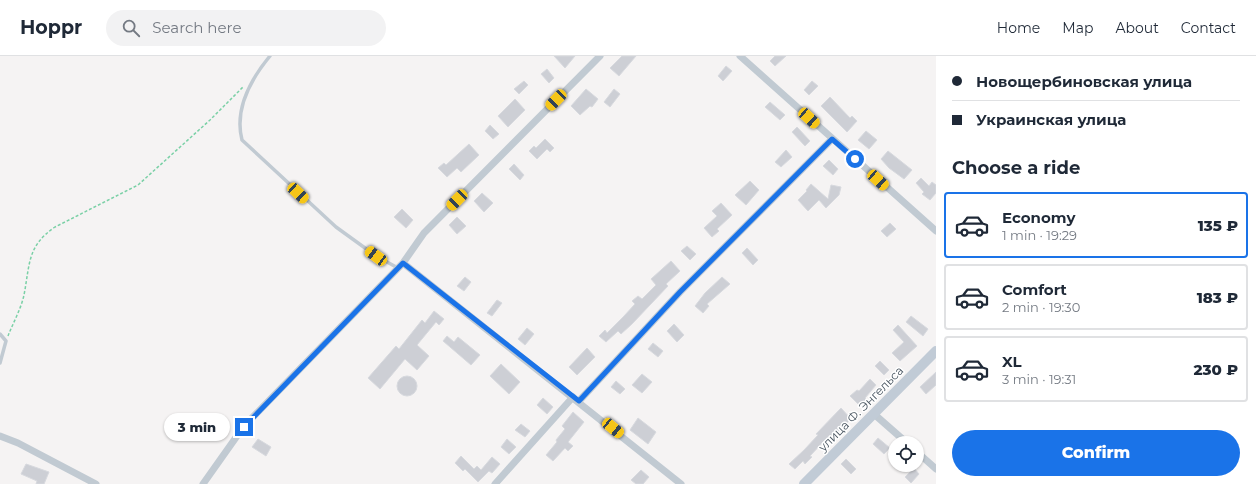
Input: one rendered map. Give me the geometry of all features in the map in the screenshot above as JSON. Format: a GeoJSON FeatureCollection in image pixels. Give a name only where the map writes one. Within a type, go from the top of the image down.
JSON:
{"type":"FeatureCollection","features":[{"type":"Feature","properties":{"kind":"main road","name":"улица Ф. Энгельса"},"geometry":{"type":"LineString","coordinates":[[804,484],[936,352]]}},
{"type":"Feature","properties":{"kind":"street"},"geometry":{"type":"LineString","coordinates":[[203,484],[251,419],[400,265],[424,233],[600,56]]}},
{"type":"Feature","properties":{"kind":"street"},"geometry":{"type":"LineString","coordinates":[[740,56],[936,231]]}},
{"type":"Feature","properties":{"kind":"street"},"geometry":{"type":"LineString","coordinates":[[495,484],[680,292],[832,139]]}},
{"type":"Feature","properties":{"kind":"street"},"geometry":{"type":"LineString","coordinates":[[400,265],[576,399],[681,484]]}},
{"type":"Feature","properties":{"kind":"street"},"geometry":{"type":"LineString","coordinates":[[874,414],[899,436]]}},
{"type":"Feature","properties":{"kind":"street"},"geometry":{"type":"LineString","coordinates":[[0,436],[18,443],[96,484]]}},
{"type":"Feature","properties":{"kind":"street"},"geometry":{"type":"LineString","coordinates":[[924,458],[936,469]]}},
{"type":"Feature","properties":{"kind":"lane"},"geometry":{"type":"LineString","coordinates":[[270,56],[259,70],[242,105],[240,130],[242,140],[330,222],[376,256],[400,265]]}},
{"type":"Feature","properties":{"kind":"lane"},"geometry":{"type":"LineString","coordinates":[[0,334],[6,341],[0,362]]}},
{"type":"Feature","properties":{"kind":"path"},"geometry":{"type":"LineString","coordinates":[[6,341],[23,296],[28,270],[36,243],[43,235],[55,227],[138,186],[210,120],[247,83]]}},
{"type":"Feature","properties":{"kind":"building"},"geometry":{"type":"Polygon","coordinates":[[[554,56],[575,56],[565,68],[554,56]]]}},
{"type":"Feature","properties":{"kind":"building"},"geometry":{"type":"Polygon","coordinates":[[[622,56],[636,56],[619,76],[610,68],[622,56]]]}},
{"type":"Feature","properties":{"kind":"building"},"geometry":{"type":"Polygon","coordinates":[[[775,56],[786,56],[775,66],[770,61],[775,56]]]}},
{"type":"Feature","properties":{"kind":"building"},"geometry":{"type":"Polygon","coordinates":[[[726,66],[732,71],[723,81],[718,76],[726,66]]]}},
{"type":"Feature","properties":{"kind":"building"},"geometry":{"type":"Polygon","coordinates":[[[547,69],[554,78],[549,83],[541,74],[547,69]]]}},
{"type":"Feature","properties":{"kind":"building"},"geometry":{"type":"Polygon","coordinates":[[[524,81],[528,85],[519,94],[514,89],[524,81]]]}},
{"type":"Feature","properties":{"kind":"building"},"geometry":{"type":"Polygon","coordinates":[[[812,81],[818,86],[809,95],[804,90],[812,81]]]}},
{"type":"Feature","properties":{"kind":"building"},"geometry":{"type":"Polygon","coordinates":[[[586,89],[598,99],[592,107],[590,106],[580,115],[571,106],[586,89]]]}},
{"type":"Feature","properties":{"kind":"building"},"geometry":{"type":"Polygon","coordinates":[[[614,89],[620,94],[610,107],[604,102],[614,89]]]}},
{"type":"Feature","properties":{"kind":"building"},"geometry":{"type":"Polygon","coordinates":[[[830,97],[850,118],[852,116],[857,121],[847,132],[821,106],[830,97]]]}},
{"type":"Feature","properties":{"kind":"building"},"geometry":{"type":"Polygon","coordinates":[[[515,99],[525,110],[508,127],[498,116],[515,99]]]}},
{"type":"Feature","properties":{"kind":"building"},"geometry":{"type":"Polygon","coordinates":[[[770,102],[785,115],[780,120],[765,107],[770,102]]]}},
{"type":"Feature","properties":{"kind":"building"},"geometry":{"type":"Polygon","coordinates":[[[490,125],[499,134],[493,139],[485,131],[490,125]]]}},
{"type":"Feature","properties":{"kind":"building"},"geometry":{"type":"Polygon","coordinates":[[[797,127],[810,141],[805,146],[792,132],[797,127]]]}},
{"type":"Feature","properties":{"kind":"building"},"geometry":{"type":"Polygon","coordinates":[[[866,131],[877,140],[869,149],[858,140],[866,131]]]}},
{"type":"Feature","properties":{"kind":"building"},"geometry":{"type":"Polygon","coordinates":[[[545,139],[554,148],[550,152],[547,149],[537,159],[529,151],[534,146],[536,148],[545,139]]]}},
{"type":"Feature","properties":{"kind":"building"},"geometry":{"type":"Polygon","coordinates":[[[469,144],[479,155],[461,172],[457,168],[447,177],[438,168],[444,163],[446,165],[469,144]]]}},
{"type":"Feature","properties":{"kind":"building"},"geometry":{"type":"Polygon","coordinates":[[[786,150],[792,157],[781,167],[775,162],[786,150]]]}},
{"type":"Feature","properties":{"kind":"building"},"geometry":{"type":"Polygon","coordinates":[[[888,151],[912,170],[904,179],[889,168],[881,159],[888,151]]]}},
{"type":"Feature","properties":{"kind":"building"},"geometry":{"type":"Polygon","coordinates":[[[829,160],[838,169],[833,175],[823,166],[829,160]]]}},
{"type":"Feature","properties":{"kind":"building"},"geometry":{"type":"Polygon","coordinates":[[[514,164],[524,175],[520,180],[509,169],[514,164]]]}},
{"type":"Feature","properties":{"kind":"building"},"geometry":{"type":"Polygon","coordinates":[[[921,178],[929,186],[932,182],[936,185],[936,193],[930,200],[922,194],[924,192],[916,183],[921,178]]]}},
{"type":"Feature","properties":{"kind":"building"},"geometry":{"type":"Polygon","coordinates":[[[750,181],[759,190],[746,205],[735,195],[750,181]]]}},
{"type":"Feature","properties":{"kind":"building"},"geometry":{"type":"Polygon","coordinates":[[[811,184],[828,199],[831,185],[841,187],[839,195],[826,208],[819,200],[808,211],[798,200],[807,191],[806,190],[811,184]]]}},
{"type":"Feature","properties":{"kind":"building"},"geometry":{"type":"Polygon","coordinates":[[[482,193],[493,203],[484,212],[474,201],[482,193]]]}},
{"type":"Feature","properties":{"kind":"building"},"geometry":{"type":"Polygon","coordinates":[[[721,203],[732,215],[717,229],[719,231],[712,237],[704,228],[717,216],[712,211],[721,203]]]}},
{"type":"Feature","properties":{"kind":"building"},"geometry":{"type":"Polygon","coordinates":[[[402,209],[413,220],[406,228],[394,217],[402,209]]]}},
{"type":"Feature","properties":{"kind":"building"},"geometry":{"type":"Polygon","coordinates":[[[457,217],[466,226],[457,234],[449,225],[457,217]]]}},
{"type":"Feature","properties":{"kind":"building"},"geometry":{"type":"Polygon","coordinates":[[[890,223],[896,229],[887,237],[881,231],[890,223]]]}},
{"type":"Feature","properties":{"kind":"building"},"geometry":{"type":"Polygon","coordinates":[[[687,246],[696,254],[690,260],[681,251],[687,246]]]}},
{"type":"Feature","properties":{"kind":"building"},"geometry":{"type":"Polygon","coordinates":[[[747,248],[758,260],[753,265],[742,253],[747,248]]]}},
{"type":"Feature","properties":{"kind":"building"},"geometry":{"type":"Polygon","coordinates":[[[671,261],[680,271],[666,284],[668,286],[632,324],[621,334],[618,331],[606,342],[599,336],[605,330],[607,333],[624,316],[635,304],[632,301],[638,296],[642,299],[656,285],[651,279],[671,261]]]}},
{"type":"Feature","properties":{"kind":"building"},"geometry":{"type":"Polygon","coordinates":[[[465,277],[471,282],[464,291],[457,286],[465,277]]]}},
{"type":"Feature","properties":{"kind":"building"},"geometry":{"type":"Polygon","coordinates":[[[722,277],[730,284],[707,304],[709,306],[703,313],[695,306],[705,293],[722,277]]]}},
{"type":"Feature","properties":{"kind":"building"},"geometry":{"type":"Polygon","coordinates":[[[497,300],[502,303],[492,316],[487,313],[497,300]]]}},
{"type":"Feature","properties":{"kind":"building"},"geometry":{"type":"Polygon","coordinates":[[[434,311],[444,319],[439,325],[436,322],[417,345],[429,356],[417,370],[405,359],[380,389],[368,378],[396,346],[399,349],[422,320],[425,323],[434,311]]]}},
{"type":"Feature","properties":{"kind":"building"},"geometry":{"type":"Polygon","coordinates":[[[911,316],[928,329],[923,336],[906,322],[911,316]]]}},
{"type":"Feature","properties":{"kind":"building"},"geometry":{"type":"Polygon","coordinates":[[[674,324],[684,335],[677,342],[667,331],[674,324]]]}},
{"type":"Feature","properties":{"kind":"building"},"geometry":{"type":"Polygon","coordinates":[[[898,325],[917,346],[900,361],[892,353],[904,342],[893,330],[898,325]]]}},
{"type":"Feature","properties":{"kind":"building"},"geometry":{"type":"Polygon","coordinates":[[[527,328],[534,334],[525,345],[518,339],[527,328]]]}},
{"type":"Feature","properties":{"kind":"building"},"geometry":{"type":"Polygon","coordinates":[[[447,336],[454,342],[458,337],[480,355],[471,365],[443,341],[447,336]]]}},
{"type":"Feature","properties":{"kind":"building"},"geometry":{"type":"Polygon","coordinates":[[[653,343],[663,351],[658,357],[648,349],[653,343]]]}},
{"type":"Feature","properties":{"kind":"building"},"geometry":{"type":"Polygon","coordinates":[[[587,348],[595,357],[577,375],[569,367],[587,348]]]}},
{"type":"Feature","properties":{"kind":"building"},"geometry":{"type":"Polygon","coordinates":[[[880,361],[889,370],[884,375],[875,366],[880,361]]]}},
{"type":"Feature","properties":{"kind":"building"},"geometry":{"type":"Polygon","coordinates":[[[501,364],[520,382],[509,394],[490,376],[501,364]]]}},
{"type":"Feature","properties":{"kind":"building"},"geometry":{"type":"Polygon","coordinates":[[[936,372],[936,385],[926,394],[920,387],[936,372]]]}},
{"type":"Feature","properties":{"kind":"building"},"geometry":{"type":"Polygon","coordinates":[[[642,374],[652,382],[642,393],[632,385],[642,374]]]}},
{"type":"Feature","properties":{"kind":"building"},"geometry":{"type":"Polygon","coordinates":[[[407,376],[414,379],[417,386],[414,393],[407,396],[400,393],[397,386],[400,379],[407,376]]]}},
{"type":"Feature","properties":{"kind":"building"},"geometry":{"type":"Polygon","coordinates":[[[870,379],[876,385],[865,398],[868,402],[862,408],[850,396],[857,390],[859,391],[870,379]]]}},
{"type":"Feature","properties":{"kind":"building"},"geometry":{"type":"Polygon","coordinates":[[[616,381],[625,389],[620,394],[611,387],[616,381]]]}},
{"type":"Feature","properties":{"kind":"building"},"geometry":{"type":"Polygon","coordinates":[[[543,398],[553,407],[547,414],[537,405],[543,398]]]}},
{"type":"Feature","properties":{"kind":"building"},"geometry":{"type":"Polygon","coordinates":[[[841,408],[851,419],[835,435],[834,433],[824,441],[810,456],[812,457],[805,464],[803,461],[795,469],[789,464],[818,435],[816,434],[841,408]]]}},
{"type":"Feature","properties":{"kind":"building"},"geometry":{"type":"Polygon","coordinates":[[[573,412],[584,422],[568,442],[573,446],[568,451],[565,448],[553,461],[546,455],[557,442],[556,440],[565,429],[562,426],[573,412]]]}},
{"type":"Feature","properties":{"kind":"building"},"geometry":{"type":"Polygon","coordinates":[[[638,418],[656,432],[648,444],[630,430],[638,418]]]}},
{"type":"Feature","properties":{"kind":"building"},"geometry":{"type":"Polygon","coordinates":[[[521,424],[530,431],[525,437],[515,430],[521,424]]]}},
{"type":"Feature","properties":{"kind":"building"},"geometry":{"type":"Polygon","coordinates":[[[878,438],[888,446],[888,450],[884,454],[873,444],[878,438]]]}},
{"type":"Feature","properties":{"kind":"building"},"geometry":{"type":"Polygon","coordinates":[[[258,439],[271,447],[266,456],[252,447],[258,439]]]}},
{"type":"Feature","properties":{"kind":"building"},"geometry":{"type":"Polygon","coordinates":[[[507,439],[516,447],[509,454],[501,447],[507,439]]]}},
{"type":"Feature","properties":{"kind":"building"},"geometry":{"type":"Polygon","coordinates":[[[461,456],[474,469],[477,466],[481,470],[492,457],[500,464],[492,473],[489,471],[478,482],[465,469],[463,471],[455,463],[461,456]]]}},
{"type":"Feature","properties":{"kind":"building"},"geometry":{"type":"Polygon","coordinates":[[[846,459],[856,469],[851,474],[841,464],[846,459]]]}},
{"type":"Feature","properties":{"kind":"building"},"geometry":{"type":"Polygon","coordinates":[[[26,464],[49,472],[44,484],[36,484],[37,481],[21,474],[26,464]]]}},
{"type":"Feature","properties":{"kind":"building"},"geometry":{"type":"Polygon","coordinates":[[[641,470],[649,477],[643,484],[636,484],[631,480],[641,470]]]}},
{"type":"Feature","properties":{"kind":"building"},"geometry":{"type":"Polygon","coordinates":[[[910,472],[917,472],[919,474],[911,483],[905,477],[910,472]]]}},
{"type":"Feature","properties":{"kind":"route"},"geometry":{"type":"LineString","coordinates":[[244,427],[313,354],[403,263],[579,401],[680,292],[832,139],[855,159]]}}]}
